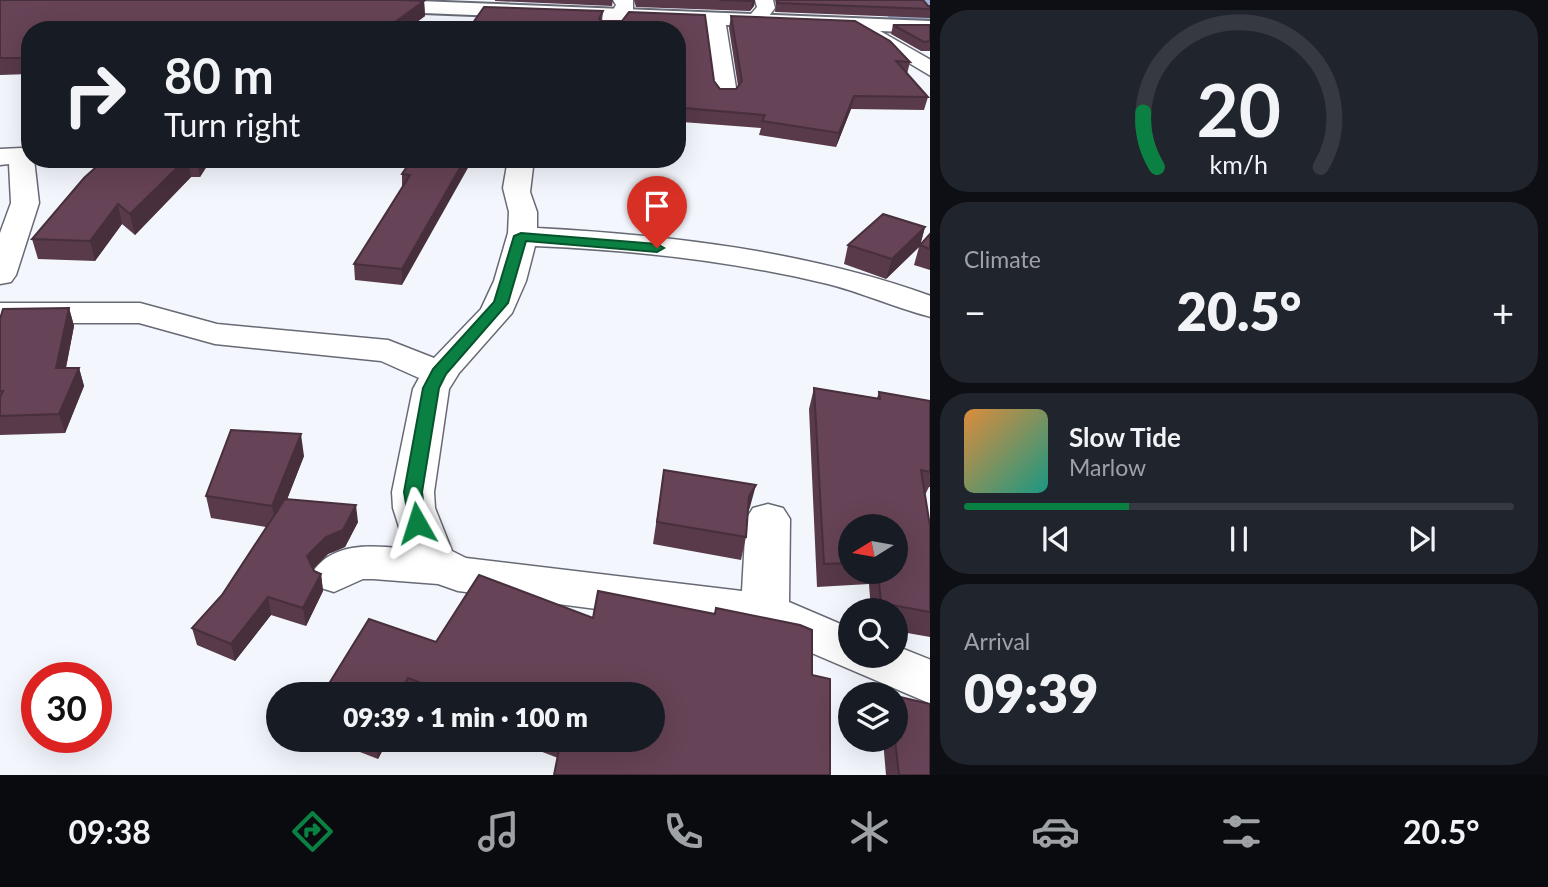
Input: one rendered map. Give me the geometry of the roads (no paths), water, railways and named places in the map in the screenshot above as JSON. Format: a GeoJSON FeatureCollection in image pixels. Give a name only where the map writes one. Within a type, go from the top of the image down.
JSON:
{"type":"FeatureCollection","features":[{"type":"Feature","properties":{"kind":"street"},"geometry":{"type":"LineString","coordinates":[[755,21],[766,8],[764,0]]}},
{"type":"Feature","properties":{"kind":"street"},"geometry":{"type":"LineString","coordinates":[[353,5],[930,27]]}},
{"type":"Feature","properties":{"kind":"street"},"geometry":{"type":"LineString","coordinates":[[715,19],[726,94]]}},
{"type":"Feature","properties":{"kind":"street"},"geometry":{"type":"LineString","coordinates":[[859,25],[930,70]]}},
{"type":"Feature","properties":{"kind":"street"},"geometry":{"type":"LineString","coordinates":[[0,157],[21,156]]}},
{"type":"Feature","properties":{"kind":"street"},"geometry":{"type":"LineString","coordinates":[[0,275],[25,203],[22,168]]}},
{"type":"Feature","properties":{"kind":"street"},"geometry":{"type":"LineString","coordinates":[[519,168],[517,197],[523,211],[521,236],[501,303],[439,373],[431,388],[413,492],[417,523],[433,561],[458,573],[765,612],[838,644]]}},
{"type":"Feature","properties":{"kind":"street"},"geometry":{"type":"LineString","coordinates":[[521,236],[610,242],[752,260],[833,274],[930,307]]}},
{"type":"Feature","properties":{"kind":"street"},"geometry":{"type":"LineString","coordinates":[[0,313],[140,313],[215,334],[388,351],[439,373]]}},
{"type":"Feature","properties":{"kind":"street"},"geometry":{"type":"LineString","coordinates":[[765,612],[768,519]]}},
{"type":"Feature","properties":{"kind":"street"},"geometry":{"type":"LineString","coordinates":[[334,575],[354,564],[364,563],[426,569],[445,567]]}},
{"type":"Feature","properties":{"kind":"street"},"geometry":{"type":"LineString","coordinates":[[895,668],[930,683]]}},
{"type":"Feature","properties":{"kind":"waterway"},"geometry":{"type":"LineString","coordinates":[[912,20],[905,11],[912,4],[929,0]]}}]}
